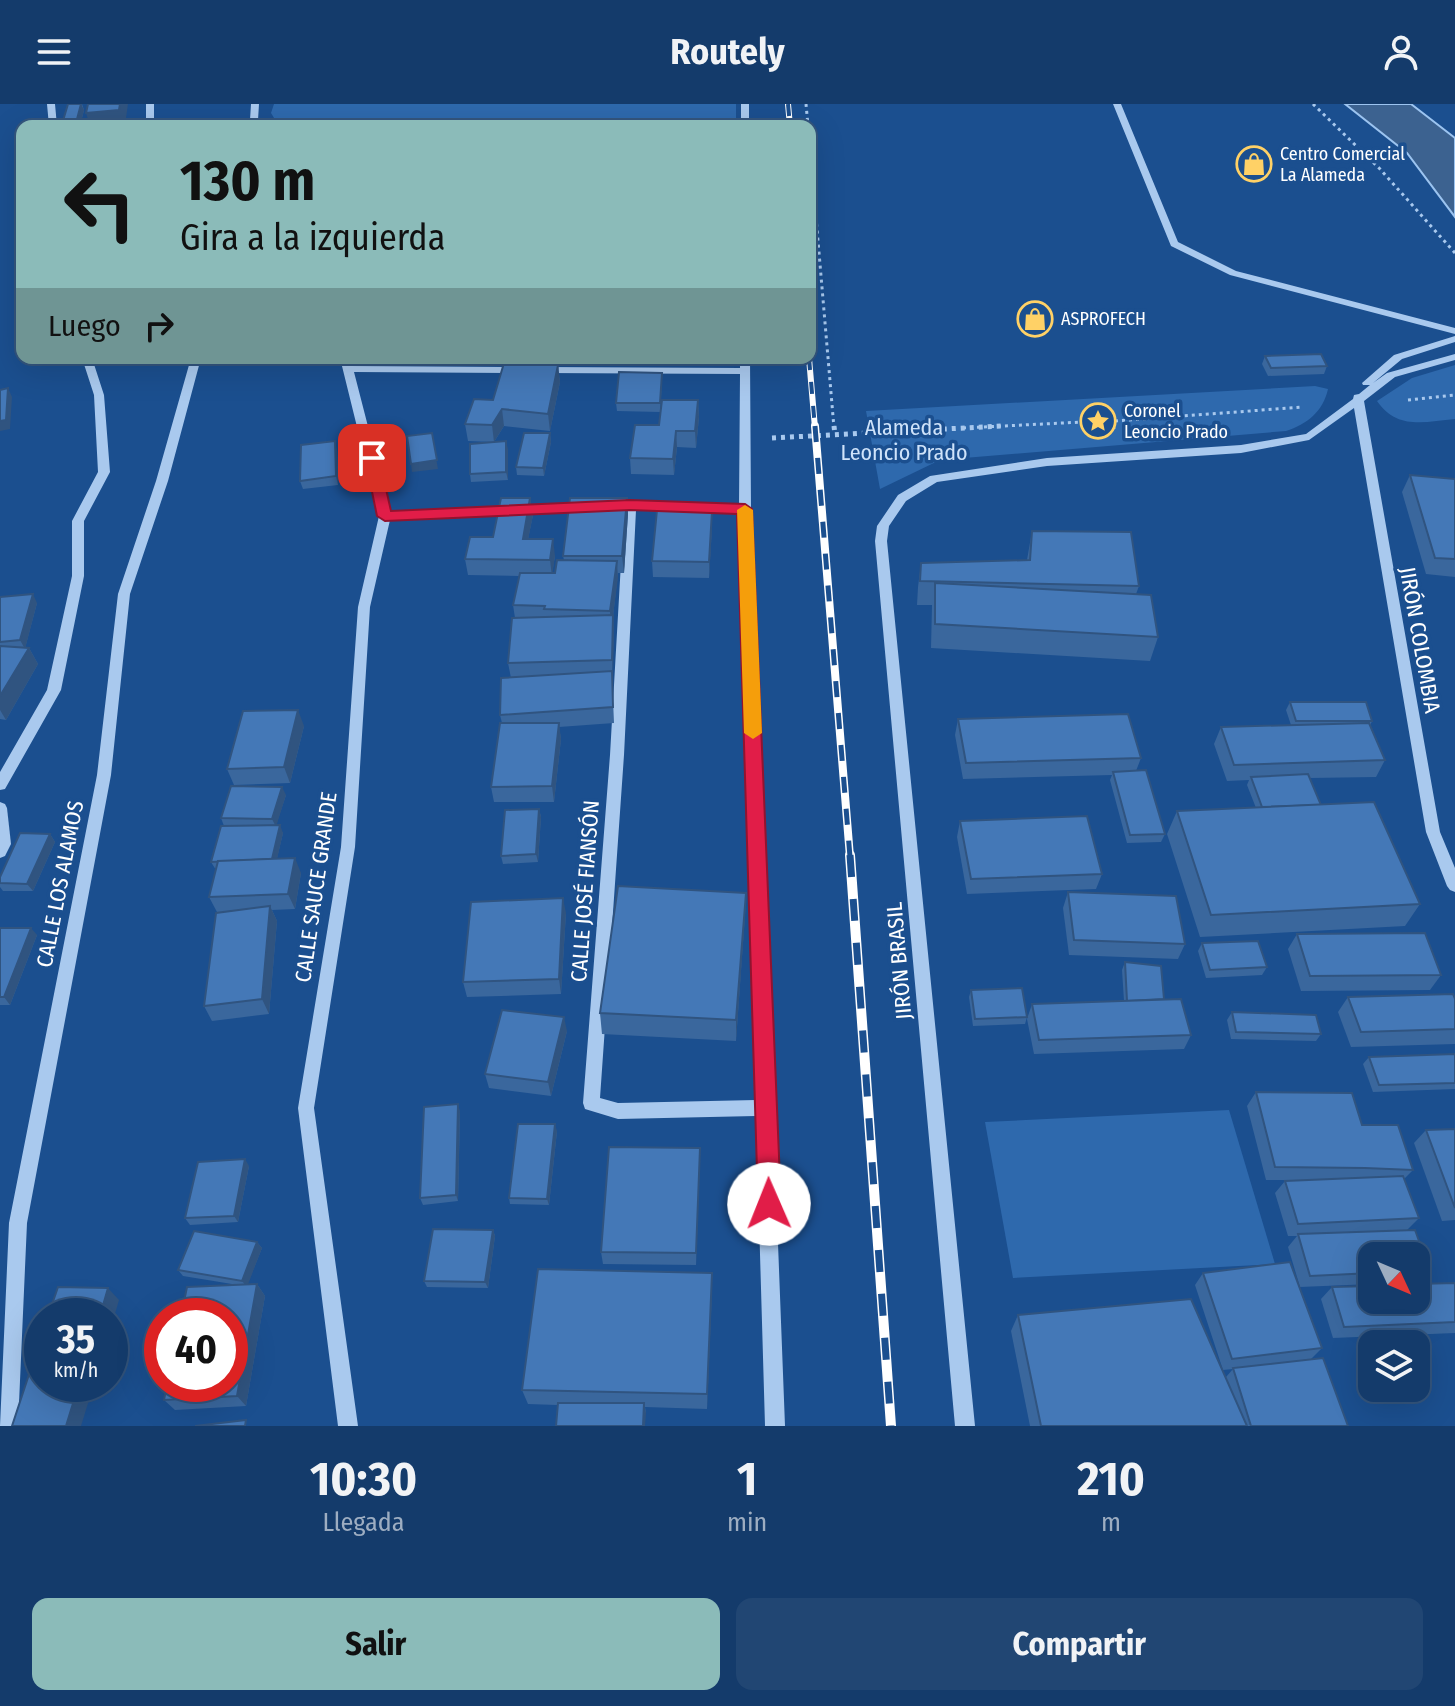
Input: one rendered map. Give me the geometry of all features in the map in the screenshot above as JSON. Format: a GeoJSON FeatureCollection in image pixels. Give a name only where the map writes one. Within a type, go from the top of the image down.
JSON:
{"type":"FeatureCollection","features":[{"type":"Feature","properties":{"kind":"street"},"geometry":{"type":"LineString","coordinates":[[1117,104],[1174,244],[1233,273],[1455,331]]}},
{"type":"Feature","properties":{"kind":"street"},"geometry":{"type":"LineString","coordinates":[[1339,415],[1381,368],[1398,357],[1455,339]]}},
{"type":"Feature","properties":{"kind":"street"},"geometry":{"type":"LineString","coordinates":[[1358,397],[1391,375],[1455,357]]}},
{"type":"Feature","properties":{"kind":"street"},"geometry":{"type":"LineString","coordinates":[[0,785],[54,690],[78,576],[78,521],[104,472],[99,395],[89,364]]}},
{"type":"Feature","properties":{"kind":"street","name":"CALLE LOS ALAMOS"},"geometry":{"type":"LineString","coordinates":[[8,1426],[18,1223],[104,775],[124,594],[162,481],[194,364]]}},
{"type":"Feature","properties":{"kind":"street"},"geometry":{"type":"LineString","coordinates":[[348,364],[745,365],[745,509],[767,1108],[775,1426]]}},
{"type":"Feature","properties":{"kind":"street","name":"CALLE SAUCE GRANDE"},"geometry":{"type":"LineString","coordinates":[[348,364],[385,516],[364,607],[348,847],[306,1108],[348,1426]]}},
{"type":"Feature","properties":{"kind":"street","name":"JIRÓN COLOMBIA"},"geometry":{"type":"LineString","coordinates":[[1358,397],[1433,832],[1455,886]]}},
{"type":"Feature","properties":{"kind":"street","name":"JIRÓN BRASIL"},"geometry":{"type":"LineString","coordinates":[[965,1426],[881,541],[883,526],[902,498],[934,479],[954,473],[1047,462],[1241,449],[1309,437],[1339,415]]}},
{"type":"Feature","properties":{"kind":"street"},"geometry":{"type":"LineString","coordinates":[[385,516],[630,505],[745,509]]}},
{"type":"Feature","properties":{"kind":"street","name":"CALLE JOSÉ FIANSÓN"},"geometry":{"type":"LineString","coordinates":[[630,505],[616,771],[591,1103],[618,1111],[767,1108]]}},
{"type":"Feature","properties":{"kind":"street"},"geometry":{"type":"LineString","coordinates":[[0,808],[4,844],[0,852]]}},
{"type":"Feature","properties":{"kind":"path"},"geometry":{"type":"LineString","coordinates":[[1313,104],[1380,169],[1455,253]]}},
{"type":"Feature","properties":{"kind":"path"},"geometry":{"type":"LineString","coordinates":[[816,216],[835,435]]}},
{"type":"Feature","properties":{"kind":"path"},"geometry":{"type":"LineString","coordinates":[[1115,421],[1295,407],[1339,415]]}},
{"type":"Feature","properties":{"kind":"path"},"geometry":{"type":"LineString","coordinates":[[1096,412],[1112,416],[1115,427],[1102,432],[1086,427],[1083,422],[1088,413],[1096,412]]}},
{"type":"Feature","properties":{"kind":"path"},"geometry":{"type":"LineString","coordinates":[[745,440],[1083,422]]}},
{"type":"Feature","properties":{"kind":"green space"},"geometry":{"type":"Polygon","coordinates":[[[274,104],[736,104],[736,120],[275,120],[271,113],[274,104]]]}},
{"type":"Feature","properties":{"kind":"green space"},"geometry":{"type":"Polygon","coordinates":[[[1455,365],[1455,419],[1402,420],[1377,401],[1412,378],[1455,365]]]}},
{"type":"Feature","properties":{"kind":"green space","name":"Alameda Leoncio Prado"},"geometry":{"type":"Polygon","coordinates":[[[1315,386],[1328,389],[1318,411],[1301,425],[1286,431],[940,460],[880,489],[866,411],[1315,386]]]}},
{"type":"Feature","properties":{"kind":"green space"},"geometry":{"type":"Polygon","coordinates":[[[1229,1110],[1275,1264],[1013,1278],[985,1122],[1229,1110]]]}},
{"type":"Feature","properties":{"kind":"shaded area"},"geometry":{"type":"Polygon","coordinates":[[[1345,104],[1411,104],[1455,138],[1455,217],[1407,153],[1345,104]]]}},
{"type":"Feature","properties":{"kind":"building"},"geometry":{"type":"Polygon","coordinates":[[[68,104],[81,104],[77,120],[63,120],[68,104]]]}},
{"type":"Feature","properties":{"kind":"building"},"geometry":{"type":"Polygon","coordinates":[[[88,104],[120,104],[119,110],[86,113],[88,104]]]}},
{"type":"Feature","properties":{"kind":"building"},"geometry":{"type":"Polygon","coordinates":[[[1321,354],[1327,366],[1271,368],[1265,356],[1321,354]]]}},
{"type":"Feature","properties":{"kind":"building"},"geometry":{"type":"Polygon","coordinates":[[[504,364],[558,365],[548,414],[502,409],[492,425],[465,424],[474,399],[493,400],[504,364]]]}},
{"type":"Feature","properties":{"kind":"building"},"geometry":{"type":"Polygon","coordinates":[[[619,372],[662,373],[660,403],[616,403],[619,372]]]}},
{"type":"Feature","properties":{"kind":"building"},"geometry":{"type":"Polygon","coordinates":[[[8,388],[6,420],[0,421],[0,390],[8,388]]]}},
{"type":"Feature","properties":{"kind":"building"},"geometry":{"type":"Polygon","coordinates":[[[662,400],[698,400],[695,431],[676,431],[673,459],[630,458],[635,425],[659,425],[662,400]]]}},
{"type":"Feature","properties":{"kind":"building"},"geometry":{"type":"Polygon","coordinates":[[[432,433],[437,460],[411,464],[407,436],[432,433]]]}},
{"type":"Feature","properties":{"kind":"building"},"geometry":{"type":"Polygon","coordinates":[[[524,433],[550,433],[543,468],[516,467],[524,433]]]}},
{"type":"Feature","properties":{"kind":"building"},"geometry":{"type":"Polygon","coordinates":[[[335,441],[336,476],[300,481],[301,445],[335,441]]]}},
{"type":"Feature","properties":{"kind":"building"},"geometry":{"type":"Polygon","coordinates":[[[506,441],[506,472],[470,474],[470,444],[506,441]]]}},
{"type":"Feature","properties":{"kind":"building"},"geometry":{"type":"Polygon","coordinates":[[[1410,475],[1455,479],[1455,559],[1435,558],[1410,475]]]}},
{"type":"Feature","properties":{"kind":"building"},"geometry":{"type":"Polygon","coordinates":[[[501,498],[530,498],[523,539],[553,539],[550,560],[465,559],[470,537],[493,537],[501,498]]]}},
{"type":"Feature","properties":{"kind":"building"},"geometry":{"type":"Polygon","coordinates":[[[570,498],[627,498],[622,556],[563,556],[570,498]]]}},
{"type":"Feature","properties":{"kind":"building"},"geometry":{"type":"Polygon","coordinates":[[[657,510],[712,511],[709,562],[652,561],[657,510]]]}},
{"type":"Feature","properties":{"kind":"building"},"geometry":{"type":"Polygon","coordinates":[[[1032,531],[1131,532],[1139,586],[920,581],[921,563],[1030,560],[1032,531]]]}},
{"type":"Feature","properties":{"kind":"building"},"geometry":{"type":"Polygon","coordinates":[[[557,560],[617,561],[610,611],[513,605],[520,573],[555,573],[557,560]]]}},
{"type":"Feature","properties":{"kind":"building"},"geometry":{"type":"Polygon","coordinates":[[[935,583],[1151,595],[1158,637],[935,624],[935,583]]]}},
{"type":"Feature","properties":{"kind":"building"},"geometry":{"type":"Polygon","coordinates":[[[33,594],[20,640],[0,642],[0,597],[33,594]]]}},
{"type":"Feature","properties":{"kind":"building"},"geometry":{"type":"Polygon","coordinates":[[[613,615],[612,660],[508,663],[512,618],[613,615]]]}},
{"type":"Feature","properties":{"kind":"building"},"geometry":{"type":"Polygon","coordinates":[[[0,646],[29,648],[0,696],[0,646]]]}},
{"type":"Feature","properties":{"kind":"building"},"geometry":{"type":"Polygon","coordinates":[[[612,671],[613,707],[500,715],[501,678],[612,671]]]}},
{"type":"Feature","properties":{"kind":"building"},"geometry":{"type":"Polygon","coordinates":[[[1290,702],[1366,702],[1372,721],[1296,721],[1290,702]]]}},
{"type":"Feature","properties":{"kind":"building"},"geometry":{"type":"Polygon","coordinates":[[[298,710],[284,767],[227,769],[243,711],[298,710]]]}},
{"type":"Feature","properties":{"kind":"building"},"geometry":{"type":"Polygon","coordinates":[[[1128,714],[1141,758],[966,763],[958,719],[1128,714]]]}},
{"type":"Feature","properties":{"kind":"building"},"geometry":{"type":"Polygon","coordinates":[[[500,723],[559,723],[552,786],[491,787],[500,723]]]}},
{"type":"Feature","properties":{"kind":"building"},"geometry":{"type":"Polygon","coordinates":[[[1369,723],[1385,760],[1234,765],[1221,727],[1369,723]]]}},
{"type":"Feature","properties":{"kind":"building"},"geometry":{"type":"Polygon","coordinates":[[[1146,770],[1165,834],[1130,835],[1113,772],[1146,770]]]}},
{"type":"Feature","properties":{"kind":"building"},"geometry":{"type":"Polygon","coordinates":[[[1308,774],[1321,805],[1262,807],[1251,777],[1308,774]]]}},
{"type":"Feature","properties":{"kind":"building"},"geometry":{"type":"Polygon","coordinates":[[[231,786],[282,787],[272,819],[221,818],[231,786]]]}},
{"type":"Feature","properties":{"kind":"building"},"geometry":{"type":"Polygon","coordinates":[[[1374,802],[1420,904],[1211,915],[1177,811],[1374,802]]]}},
{"type":"Feature","properties":{"kind":"building"},"geometry":{"type":"Polygon","coordinates":[[[539,809],[536,854],[501,856],[505,810],[539,809]]]}},
{"type":"Feature","properties":{"kind":"building"},"geometry":{"type":"Polygon","coordinates":[[[1087,816],[1102,874],[971,879],[960,821],[1087,816]]]}},
{"type":"Feature","properties":{"kind":"building"},"geometry":{"type":"Polygon","coordinates":[[[280,825],[272,859],[211,862],[221,826],[280,825]]]}},
{"type":"Feature","properties":{"kind":"building"},"geometry":{"type":"Polygon","coordinates":[[[20,833],[50,834],[27,884],[0,883],[0,877],[20,833]]]}},
{"type":"Feature","properties":{"kind":"building"},"geometry":{"type":"Polygon","coordinates":[[[295,858],[288,894],[209,897],[218,861],[295,858]]]}},
{"type":"Feature","properties":{"kind":"building"},"geometry":{"type":"Polygon","coordinates":[[[618,886],[746,893],[736,1020],[600,1013],[618,886]]]}},
{"type":"Feature","properties":{"kind":"building"},"geometry":{"type":"Polygon","coordinates":[[[1068,892],[1176,896],[1185,944],[1074,940],[1068,892]]]}},
{"type":"Feature","properties":{"kind":"building"},"geometry":{"type":"Polygon","coordinates":[[[563,898],[559,979],[463,982],[471,902],[563,898]]]}},
{"type":"Feature","properties":{"kind":"building"},"geometry":{"type":"Polygon","coordinates":[[[270,906],[262,999],[204,1006],[216,913],[270,906]]]}},
{"type":"Feature","properties":{"kind":"building"},"geometry":{"type":"Polygon","coordinates":[[[0,928],[31,928],[4,997],[0,997],[0,928]]]}},
{"type":"Feature","properties":{"kind":"building"},"geometry":{"type":"Polygon","coordinates":[[[1425,933],[1441,975],[1310,976],[1297,934],[1425,933]]]}},
{"type":"Feature","properties":{"kind":"building"},"geometry":{"type":"Polygon","coordinates":[[[1258,941],[1267,967],[1210,970],[1202,943],[1258,941]]]}},
{"type":"Feature","properties":{"kind":"building"},"geometry":{"type":"Polygon","coordinates":[[[1125,962],[1161,966],[1164,999],[1127,1001],[1125,962]]]}},
{"type":"Feature","properties":{"kind":"building"},"geometry":{"type":"Polygon","coordinates":[[[1022,988],[1027,1017],[975,1019],[971,990],[1022,988]]]}},
{"type":"Feature","properties":{"kind":"building"},"geometry":{"type":"Polygon","coordinates":[[[1453,994],[1455,1029],[1361,1032],[1348,997],[1453,994]]]}},
{"type":"Feature","properties":{"kind":"building"},"geometry":{"type":"Polygon","coordinates":[[[1181,999],[1191,1035],[1039,1040],[1032,1004],[1181,999]]]}},
{"type":"Feature","properties":{"kind":"building"},"geometry":{"type":"Polygon","coordinates":[[[502,1010],[564,1017],[548,1082],[485,1074],[502,1010]]]}},
{"type":"Feature","properties":{"kind":"building"},"geometry":{"type":"Polygon","coordinates":[[[1232,1012],[1316,1015],[1321,1034],[1236,1032],[1232,1012]]]}},
{"type":"Feature","properties":{"kind":"building"},"geometry":{"type":"Polygon","coordinates":[[[1455,1054],[1455,1083],[1379,1085],[1369,1057],[1455,1054]]]}},
{"type":"Feature","properties":{"kind":"building"},"geometry":{"type":"Polygon","coordinates":[[[1256,1092],[1352,1093],[1362,1125],[1398,1125],[1413,1170],[1275,1167],[1256,1092]]]}},
{"type":"Feature","properties":{"kind":"building"},"geometry":{"type":"Polygon","coordinates":[[[458,1104],[456,1195],[420,1198],[424,1107],[458,1104]]]}},
{"type":"Feature","properties":{"kind":"building"},"geometry":{"type":"Polygon","coordinates":[[[518,1124],[555,1124],[547,1199],[509,1198],[518,1124]]]}},
{"type":"Feature","properties":{"kind":"building"},"geometry":{"type":"Polygon","coordinates":[[[1455,1129],[1455,1208],[1426,1130],[1455,1129]]]}},
{"type":"Feature","properties":{"kind":"building"},"geometry":{"type":"Polygon","coordinates":[[[609,1147],[700,1148],[696,1253],[601,1252],[609,1147]]]}},
{"type":"Feature","properties":{"kind":"building"},"geometry":{"type":"Polygon","coordinates":[[[245,1159],[234,1216],[185,1218],[198,1162],[245,1159]]]}},
{"type":"Feature","properties":{"kind":"building"},"geometry":{"type":"Polygon","coordinates":[[[1403,1176],[1419,1218],[1298,1224],[1285,1181],[1403,1176]]]}},
{"type":"Feature","properties":{"kind":"building"},"geometry":{"type":"Polygon","coordinates":[[[433,1229],[493,1230],[485,1282],[424,1281],[433,1229]]]}},
{"type":"Feature","properties":{"kind":"building"},"geometry":{"type":"Polygon","coordinates":[[[1415,1230],[1419,1242],[1358,1242],[1358,1274],[1310,1276],[1298,1234],[1415,1230]]]}},
{"type":"Feature","properties":{"kind":"building"},"geometry":{"type":"Polygon","coordinates":[[[194,1231],[257,1242],[242,1281],[178,1270],[194,1231]]]}},
{"type":"Feature","properties":{"kind":"building"},"geometry":{"type":"Polygon","coordinates":[[[1290,1262],[1322,1348],[1232,1359],[1203,1273],[1290,1262]]]}},
{"type":"Feature","properties":{"kind":"building"},"geometry":{"type":"Polygon","coordinates":[[[538,1269],[712,1273],[707,1394],[522,1390],[538,1269]]]}},
{"type":"Feature","properties":{"kind":"building"},"geometry":{"type":"Polygon","coordinates":[[[1455,1283],[1455,1322],[1344,1327],[1332,1287],[1358,1286],[1358,1314],[1430,1314],[1430,1284],[1455,1283]]]}},
{"type":"Feature","properties":{"kind":"building"},"geometry":{"type":"Polygon","coordinates":[[[257,1284],[248,1334],[248,1298],[185,1298],[187,1287],[257,1284]]]}},
{"type":"Feature","properties":{"kind":"building"},"geometry":{"type":"Polygon","coordinates":[[[58,1287],[108,1288],[105,1298],[54,1298],[58,1287]]]}},
{"type":"Feature","properties":{"kind":"building"},"geometry":{"type":"Polygon","coordinates":[[[1191,1299],[1247,1426],[1041,1426],[1018,1315],[1191,1299]]]}},
{"type":"Feature","properties":{"kind":"building"},"geometry":{"type":"Polygon","coordinates":[[[1323,1358],[1348,1426],[1251,1426],[1233,1368],[1323,1358]]]}},
{"type":"Feature","properties":{"kind":"building"},"geometry":{"type":"Polygon","coordinates":[[[24,1390],[24,1402],[73,1402],[66,1426],[12,1426],[24,1390]]]}},
{"type":"Feature","properties":{"kind":"building"},"geometry":{"type":"Polygon","coordinates":[[[558,1403],[644,1403],[643,1426],[556,1426],[558,1403]]]}},
{"type":"Feature","properties":{"kind":"building"},"geometry":{"type":"Polygon","coordinates":[[[246,1420],[245,1426],[195,1426],[246,1420]]]}},
{"type":"Feature","properties":{"kind":"railway"},"geometry":{"type":"LineString","coordinates":[[788,104],[789,120]]}},
{"type":"Feature","properties":{"kind":"railway"},"geometry":{"type":"LineString","coordinates":[[810,364],[815,428]]}},
{"type":"Feature","properties":{"kind":"railway"},"geometry":{"type":"LineString","coordinates":[[815,426],[850,857]]}},
{"type":"Feature","properties":{"kind":"railway"},"geometry":{"type":"LineString","coordinates":[[850,855],[891,1426]]}},
{"type":"Feature","properties":{"kind":"slow traffic"},"geometry":{"type":"LineString","coordinates":[[745,510],[753,733]]}},
{"type":"Feature","properties":{"kind":"place","name":"Centro Comercial La Alameda"},"geometry":{"type":"Point","coordinates":[1254,164]}},
{"type":"Feature","properties":{"kind":"place","name":"ASPROFECH"},"geometry":{"type":"Point","coordinates":[1035,319]}},
{"type":"Feature","properties":{"kind":"place","name":"Coronel Leoncio Prado"},"geometry":{"type":"Point","coordinates":[1098,421]}},
{"type":"Feature","properties":{"kind":"route"},"geometry":{"type":"LineString","coordinates":[[372,458],[385,516],[630,505],[745,509],[769,1204]]}}]}
